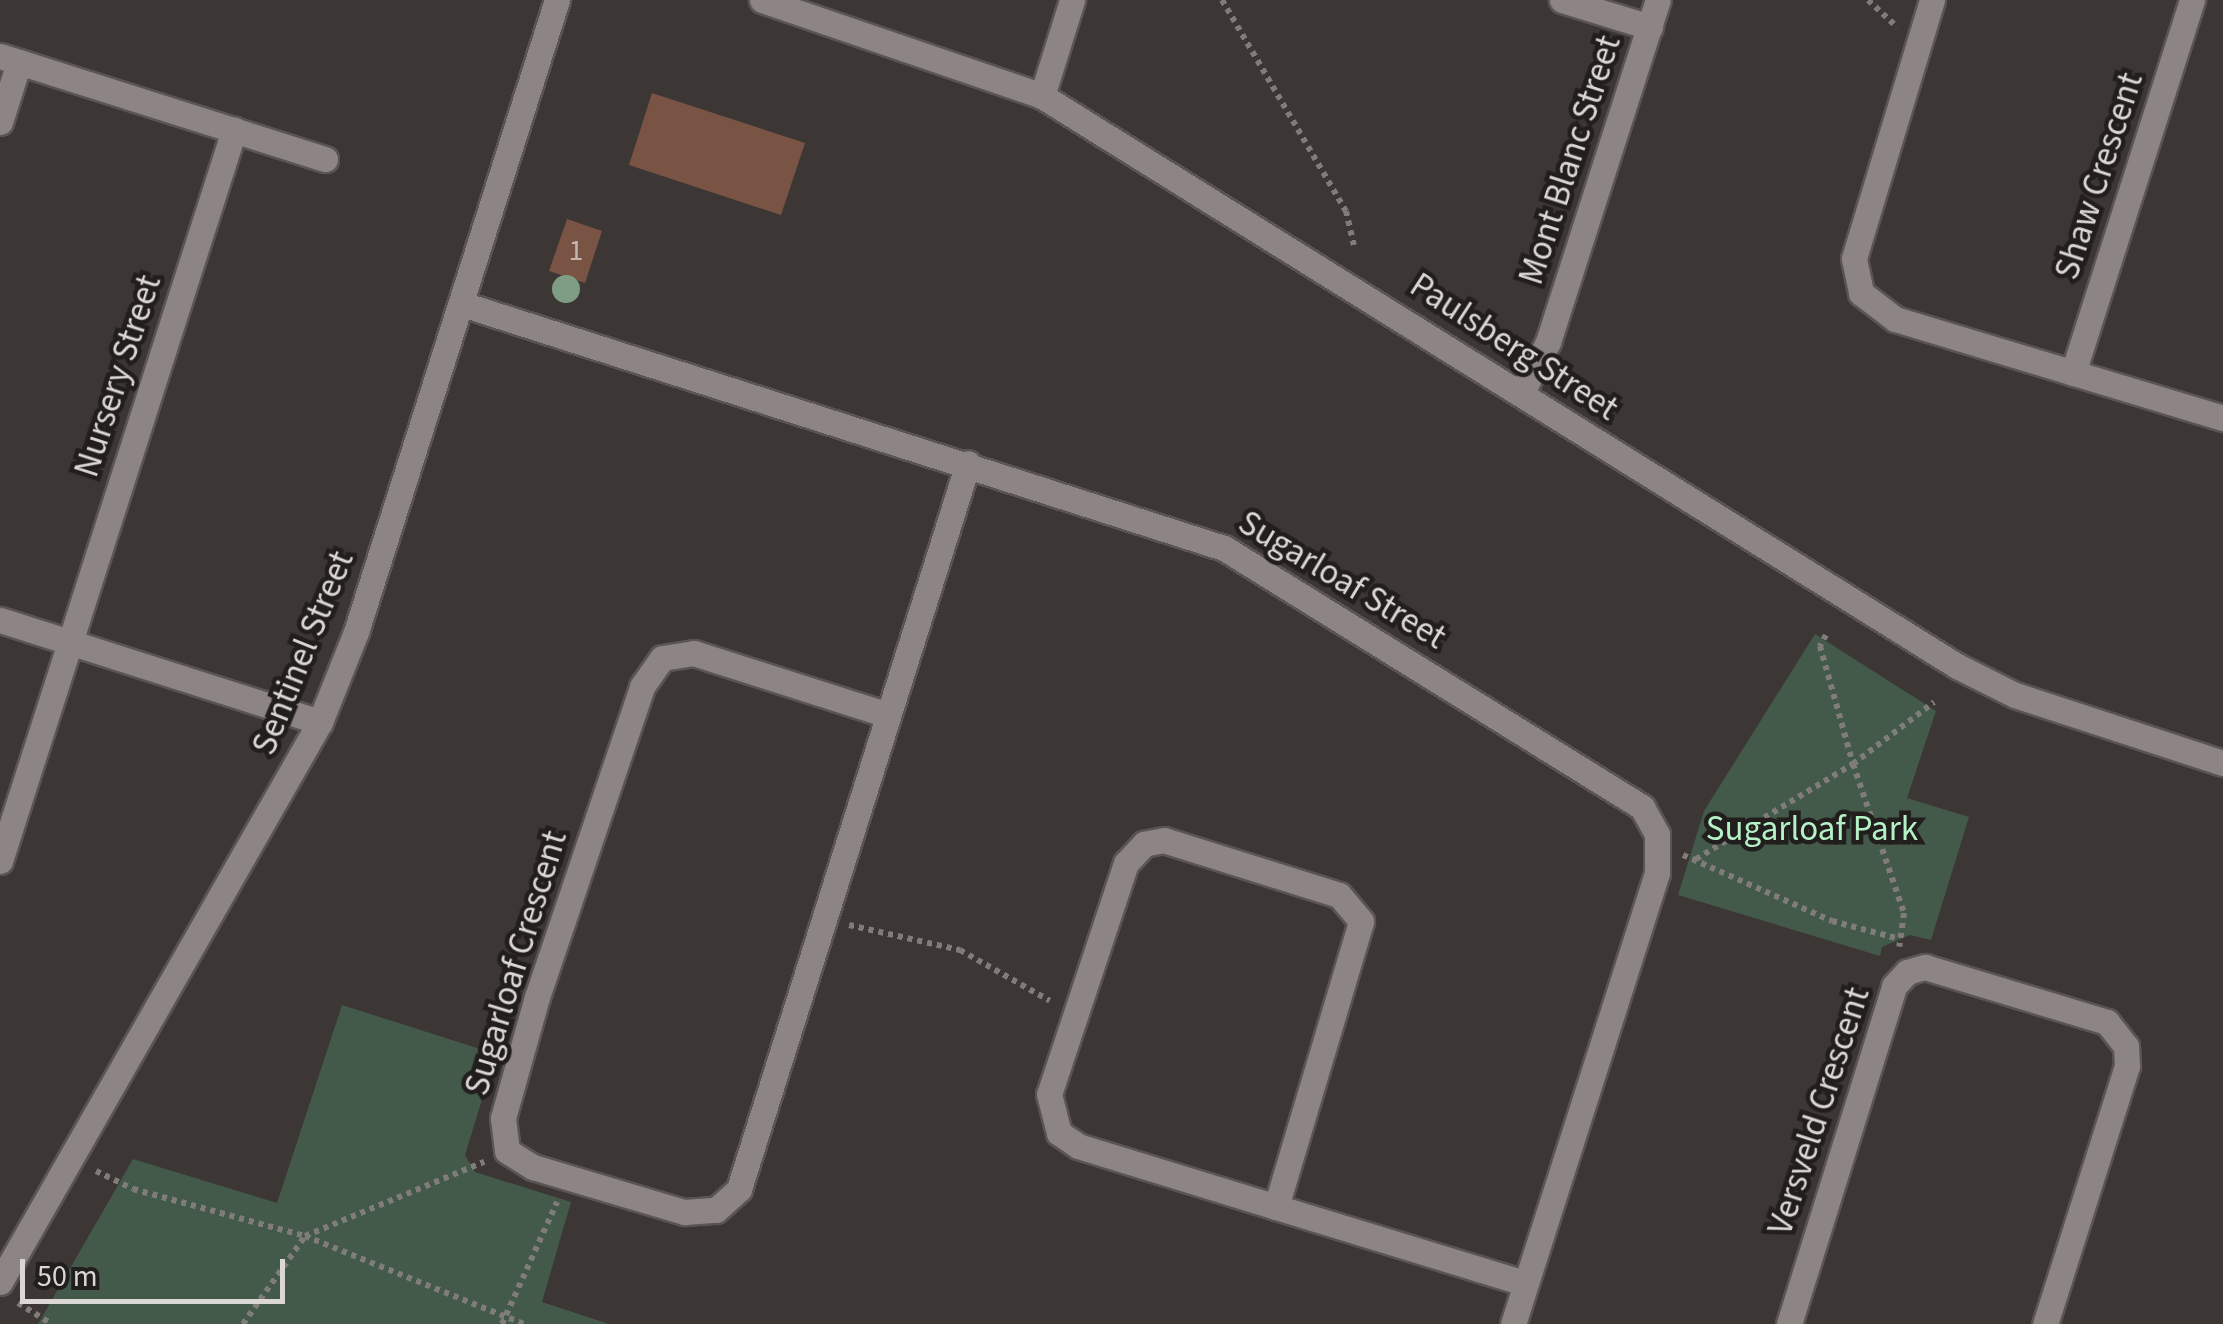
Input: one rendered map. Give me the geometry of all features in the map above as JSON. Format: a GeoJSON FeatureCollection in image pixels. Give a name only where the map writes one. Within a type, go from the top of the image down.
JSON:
{"type":"FeatureCollection","features":[{"type":"Feature","properties":{"kind":"street","name":"Sentinel Street"},"geometry":{"type":"LineString","coordinates":[[0,1282],[9,1249],[72,1159],[320,722],[356,632],[558,0]]}},
{"type":"Feature","properties":{"kind":"street","name":"Paulsberg Street"},"geometry":{"type":"LineString","coordinates":[[762,0],[1042,96],[1986,681],[2223,763]]}},
{"type":"Feature","properties":{"kind":"street"},"geometry":{"type":"LineString","coordinates":[[1042,96],[1072,0]]}},
{"type":"Feature","properties":{"kind":"street"},"geometry":{"type":"LineString","coordinates":[[1562,0],[1650,27]]}},
{"type":"Feature","properties":{"kind":"street","name":"Mont Blanc Street"},"geometry":{"type":"LineString","coordinates":[[1521,394],[1548,342],[1658,0]]}},
{"type":"Feature","properties":{"kind":"street"},"geometry":{"type":"LineString","coordinates":[[1932,0],[1854,258],[1856,282],[1881,314],[2223,418]]}},
{"type":"Feature","properties":{"kind":"street","name":"Shaw Crescent"},"geometry":{"type":"LineString","coordinates":[[2073,372],[2192,0]]}},
{"type":"Feature","properties":{"kind":"street"},"geometry":{"type":"LineString","coordinates":[[0,122],[10,59],[325,159]]}},
{"type":"Feature","properties":{"kind":"street","name":"Nursery Street"},"geometry":{"type":"LineString","coordinates":[[0,861],[234,130]]}},
{"type":"Feature","properties":{"kind":"street","name":"Sugarloaf Street"},"geometry":{"type":"LineString","coordinates":[[462,304],[1186,532],[1258,566],[1630,796],[1652,821],[1660,848]]}},
{"type":"Feature","properties":{"kind":"street","name":"Sugarloaf Crescent"},"geometry":{"type":"LineString","coordinates":[[888,714],[694,653],[662,658],[642,687],[537,997],[503,1118],[507,1151],[568,1177],[684,1212],[716,1210],[739,1189],[968,463]]}},
{"type":"Feature","properties":{"kind":"street"},"geometry":{"type":"LineString","coordinates":[[0,620],[320,722]]}},
{"type":"Feature","properties":{"kind":"street"},"geometry":{"type":"LineString","coordinates":[[1276,1208],[1362,932],[1349,901],[1164,840],[1144,844],[1126,863],[1049,1094],[1052,1123],[1067,1141],[1276,1208],[1526,1283]]}},
{"type":"Feature","properties":{"kind":"street"},"geometry":{"type":"LineString","coordinates":[[1513,1324],[1660,848]]}},
{"type":"Feature","properties":{"kind":"street","name":"Versveld Crescent"},"geometry":{"type":"LineString","coordinates":[[1789,1324],[1894,986],[1907,972],[1925,966],[2098,1018],[2122,1036],[2127,1066],[2044,1324]]}},
{"type":"Feature","properties":{"kind":"path"},"geometry":{"type":"LineString","coordinates":[[1222,0],[1346,211],[1354,246]]}},
{"type":"Feature","properties":{"kind":"path"},"geometry":{"type":"LineString","coordinates":[[1868,0],[1898,27]]}},
{"type":"Feature","properties":{"kind":"path"},"geometry":{"type":"LineString","coordinates":[[1826,635],[1820,646],[1853,764],[1904,912],[1896,938],[1907,972]]}},
{"type":"Feature","properties":{"kind":"path"},"geometry":{"type":"LineString","coordinates":[[1696,859],[1853,764],[1934,702]]}},
{"type":"Feature","properties":{"kind":"path"},"geometry":{"type":"LineString","coordinates":[[1660,848],[1696,859],[1832,921],[1896,938]]}},
{"type":"Feature","properties":{"kind":"path"},"geometry":{"type":"LineString","coordinates":[[823,919],[960,950],[1076,1016]]}},
{"type":"Feature","properties":{"kind":"path"},"geometry":{"type":"LineString","coordinates":[[242,1324],[305,1236],[507,1151]]}},
{"type":"Feature","properties":{"kind":"path"},"geometry":{"type":"LineString","coordinates":[[72,1159],[133,1189],[305,1236],[504,1320],[524,1324]]}},
{"type":"Feature","properties":{"kind":"path"},"geometry":{"type":"LineString","coordinates":[[504,1320],[568,1177]]}},
{"type":"Feature","properties":{"kind":"path"},"geometry":{"type":"LineString","coordinates":[[41,1316],[52,1324]]}},
{"type":"Feature","properties":{"kind":"green space","name":"Sugarloaf Park"},"geometry":{"type":"Polygon","coordinates":[[[1815,634],[1936,711],[1907,798],[1969,817],[1931,940],[1910,935],[1882,947],[1880,956],[1678,895],[1704,811],[1815,634]]]}},
{"type":"Feature","properties":{"kind":"green space"},"geometry":{"type":"Polygon","coordinates":[[[342,1005],[496,1054],[465,1155],[475,1172],[571,1202],[542,1302],[609,1324],[38,1324],[133,1159],[277,1203],[342,1005]]]}},
{"type":"Feature","properties":{"kind":"building"},"geometry":{"type":"Polygon","coordinates":[[[652,93],[805,143],[781,215],[629,165],[652,93]]]}},
{"type":"Feature","properties":{"kind":"building"},"geometry":{"type":"Polygon","coordinates":[[[567,219],[602,231],[585,283],[549,271],[567,219]]]}}]}
